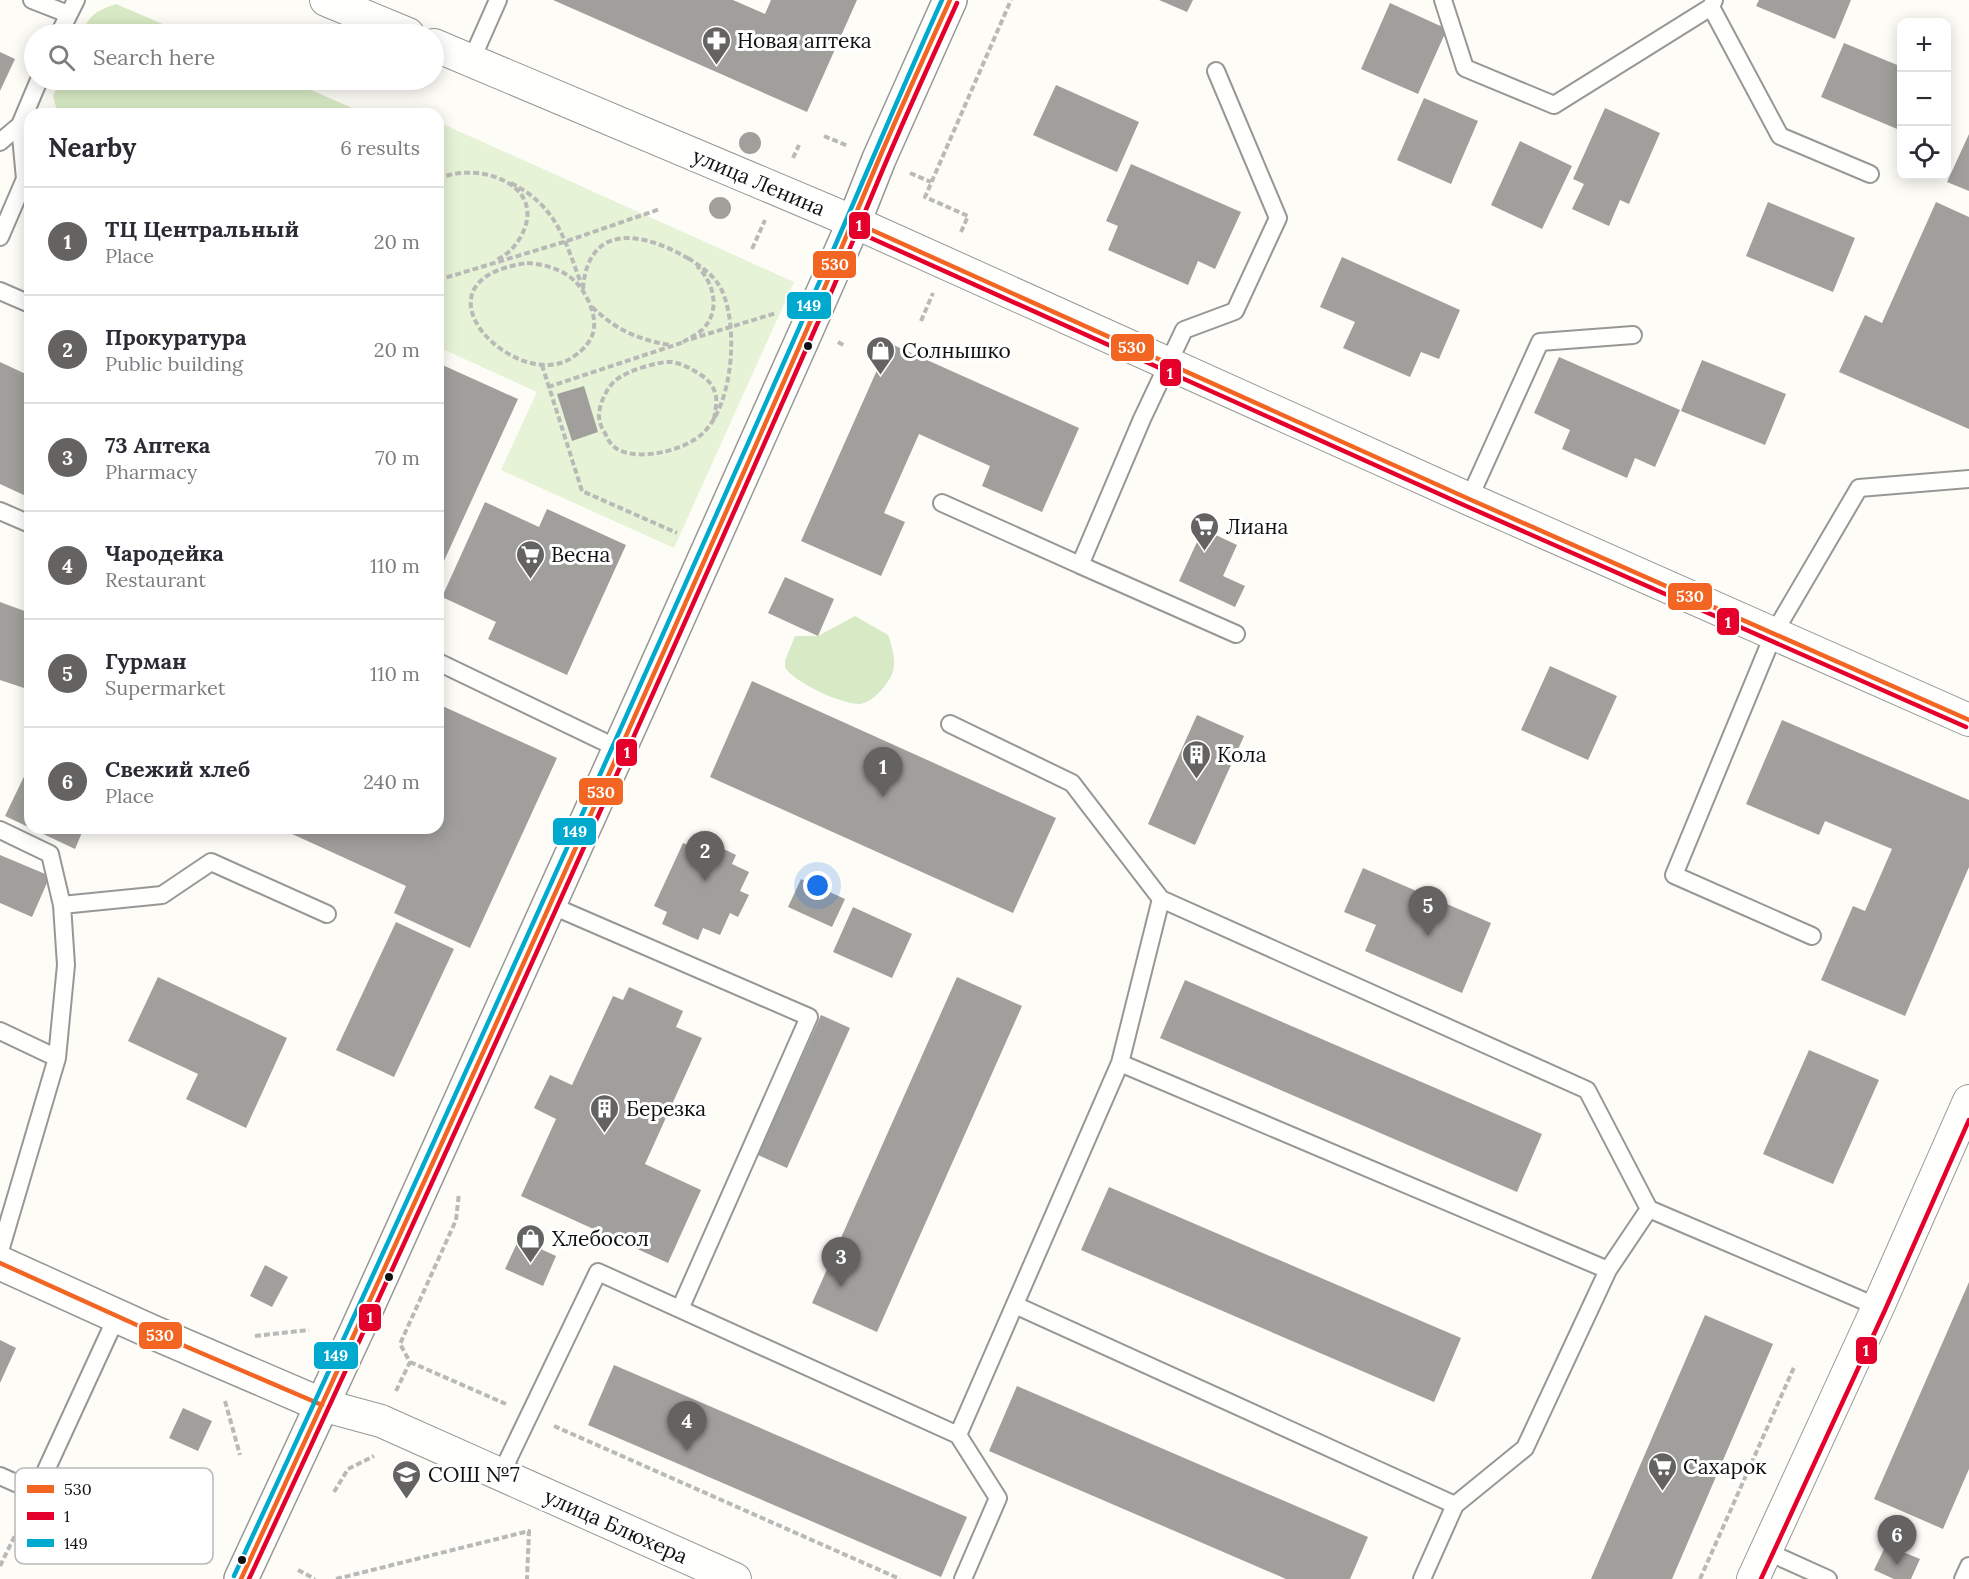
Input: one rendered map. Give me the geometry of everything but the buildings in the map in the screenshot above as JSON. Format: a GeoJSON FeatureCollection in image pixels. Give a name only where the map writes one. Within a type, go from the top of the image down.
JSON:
{"type":"FeatureCollection","features":[{"type":"Feature","properties":{"kind":"street"},"geometry":{"type":"LineString","coordinates":[[326,0],[384,24]]}},
{"type":"Feature","properties":{"kind":"street"},"geometry":{"type":"LineString","coordinates":[[241,1579],[619,749],[854,222],[879,159],[950,0]]}},
{"type":"Feature","properties":{"kind":"street","name":"улица Ленина"},"geometry":{"type":"LineString","coordinates":[[444,49],[854,222],[1469,499],[1969,720]]}},
{"type":"Feature","properties":{"kind":"street"},"geometry":{"type":"LineString","coordinates":[[1753,1579],[1878,1307],[1969,1101]]}},
{"type":"Feature","properties":{"kind":"street","name":"улица Блюхера"},"geometry":{"type":"LineString","coordinates":[[0,1263],[322,1405],[381,1421],[735,1579]]}},
{"type":"Feature","properties":{"kind":"lane"},"geometry":{"type":"LineString","coordinates":[[32,0],[72,7],[64,24]]}},
{"type":"Feature","properties":{"kind":"lane"},"geometry":{"type":"LineString","coordinates":[[471,61],[498,0]]}},
{"type":"Feature","properties":{"kind":"lane"},"geometry":{"type":"LineString","coordinates":[[1443,0],[1465,68],[1554,105],[1713,3],[1780,136],[1870,174]]}},
{"type":"Feature","properties":{"kind":"lane"},"geometry":{"type":"LineString","coordinates":[[1080,565],[1142,418],[1184,330],[1235,311],[1278,218],[1216,71]]}},
{"type":"Feature","properties":{"kind":"lane"},"geometry":{"type":"LineString","coordinates":[[27,108],[35,90]]}},
{"type":"Feature","properties":{"kind":"lane"},"geometry":{"type":"LineString","coordinates":[[0,142],[20,125],[24,116]]}},
{"type":"Feature","properties":{"kind":"lane"},"geometry":{"type":"LineString","coordinates":[[20,125],[24,161]]}},
{"type":"Feature","properties":{"kind":"lane"},"geometry":{"type":"LineString","coordinates":[[0,237],[24,183]]}},
{"type":"Feature","properties":{"kind":"lane"},"geometry":{"type":"LineString","coordinates":[[0,291],[24,301]]}},
{"type":"Feature","properties":{"kind":"lane"},"geometry":{"type":"LineString","coordinates":[[1469,499],[1540,342],[1633,335]]}},
{"type":"Feature","properties":{"kind":"lane"},"geometry":{"type":"LineString","coordinates":[[1812,936],[1674,874],[1774,633],[1859,488],[1969,479]]}},
{"type":"Feature","properties":{"kind":"lane"},"geometry":{"type":"LineString","coordinates":[[942,503],[1236,634]]}},
{"type":"Feature","properties":{"kind":"lane"},"geometry":{"type":"LineString","coordinates":[[0,511],[24,521]]}},
{"type":"Feature","properties":{"kind":"lane"},"geometry":{"type":"LineString","coordinates":[[444,665],[619,749]]}},
{"type":"Feature","properties":{"kind":"lane"},"geometry":{"type":"LineString","coordinates":[[950,724],[1072,783],[1161,898],[1587,1090],[1649,1209],[1878,1307]]}},
{"type":"Feature","properties":{"kind":"lane"},"geometry":{"type":"LineString","coordinates":[[0,830],[50,854],[62,905],[66,965],[57,1058],[0,1251]]}},
{"type":"Feature","properties":{"kind":"lane"},"geometry":{"type":"LineString","coordinates":[[62,905],[162,895],[211,862],[327,914]]}},
{"type":"Feature","properties":{"kind":"lane"},"geometry":{"type":"LineString","coordinates":[[958,1435],[1120,1063],[1161,898]]}},
{"type":"Feature","properties":{"kind":"lane"},"geometry":{"type":"LineString","coordinates":[[548,904],[809,1017],[680,1309]]}},
{"type":"Feature","properties":{"kind":"lane"},"geometry":{"type":"LineString","coordinates":[[0,1031],[57,1058]]}},
{"type":"Feature","properties":{"kind":"lane"},"geometry":{"type":"LineString","coordinates":[[1120,1063],[1608,1270]]}},
{"type":"Feature","properties":{"kind":"lane"},"geometry":{"type":"LineString","coordinates":[[1422,1579],[1455,1504],[1525,1448],[1608,1270],[1649,1209]]}},
{"type":"Feature","properties":{"kind":"lane"},"geometry":{"type":"LineString","coordinates":[[501,1474],[598,1272],[958,1435],[998,1498],[963,1579]]}},
{"type":"Feature","properties":{"kind":"lane"},"geometry":{"type":"LineString","coordinates":[[1015,1305],[1455,1504]]}},
{"type":"Feature","properties":{"kind":"lane"},"geometry":{"type":"LineString","coordinates":[[47,1468],[117,1316]]}},
{"type":"Feature","properties":{"kind":"lane"},"geometry":{"type":"LineString","coordinates":[[0,1476],[15,1483]]}},
{"type":"Feature","properties":{"kind":"lane"},"geometry":{"type":"LineString","coordinates":[[1766,1551],[1828,1579]]}},
{"type":"Feature","properties":{"kind":"lane"},"geometry":{"type":"LineString","coordinates":[[1963,1579],[1969,1566]]}},
{"type":"Feature","properties":{"kind":"path"},"geometry":{"type":"LineString","coordinates":[[921,321],[968,216],[925,197],[1011,0]]}},
{"type":"Feature","properties":{"kind":"path"},"geometry":{"type":"LineString","coordinates":[[444,176],[475,172],[490,174],[523,189],[540,203],[555,220],[567,241],[590,305],[595,326],[587,344],[561,364],[542,365],[522,360],[484,336],[471,315],[470,302],[474,291],[484,279],[498,269],[527,263],[545,266],[569,276],[583,290]]}},
{"type":"Feature","properties":{"kind":"path"},"geometry":{"type":"LineString","coordinates":[[482,267],[514,248],[526,225],[528,213],[526,203],[520,194],[503,179]]}},
{"type":"Feature","properties":{"kind":"path"},"geometry":{"type":"LineString","coordinates":[[444,277],[567,241],[660,209]]}},
{"type":"Feature","properties":{"kind":"path"},"geometry":{"type":"LineString","coordinates":[[583,290],[587,267],[595,253],[605,244],[625,236],[647,240],[688,258],[712,275],[723,293],[730,327],[727,386],[714,419],[704,433],[687,444],[657,454],[642,456],[619,450],[610,443],[602,429],[599,417],[601,404],[616,380],[660,362],[670,362],[689,367],[711,384],[716,398],[714,419]]}},
{"type":"Feature","properties":{"kind":"path"},"geometry":{"type":"LineString","coordinates":[[683,342],[702,331],[712,318],[714,306],[714,292],[706,275],[688,258]]}},
{"type":"Feature","properties":{"kind":"path"},"geometry":{"type":"LineString","coordinates":[[590,305],[615,326],[632,336],[670,346]]}},
{"type":"Feature","properties":{"kind":"path"},"geometry":{"type":"LineString","coordinates":[[548,387],[782,311]]}},
{"type":"Feature","properties":{"kind":"path"},"geometry":{"type":"LineString","coordinates":[[542,365],[582,491],[680,535]]}},
{"type":"Feature","properties":{"kind":"path"},"geometry":{"type":"LineString","coordinates":[[459,1189],[456,1220],[400,1344],[411,1362],[900,1579]]}},
{"type":"Feature","properties":{"kind":"path"},"geometry":{"type":"LineString","coordinates":[[364,1461],[411,1362]]}},
{"type":"Feature","properties":{"kind":"path"},"geometry":{"type":"LineString","coordinates":[[1700,1579],[1795,1365]]}},
{"type":"Feature","properties":{"kind":"path"},"geometry":{"type":"LineString","coordinates":[[224,1397],[240,1455]]}},
{"type":"Feature","properties":{"kind":"path"},"geometry":{"type":"LineString","coordinates":[[336,1579],[529,1531],[527,1579]]}},
{"type":"Feature","properties":{"kind":"path"},"geometry":{"type":"LineString","coordinates":[[0,1566],[15,1535]]}},
{"type":"Feature","properties":{"kind":"path"},"geometry":{"type":"LineString","coordinates":[[298,1570],[315,1579]]}},
{"type":"Feature","properties":{"kind":"green space"},"geometry":{"type":"Polygon","coordinates":[[[116,4],[163,24],[86,24],[103,9],[116,4]]]}},
{"type":"Feature","properties":{"kind":"green space"},"geometry":{"type":"Polygon","coordinates":[[[56,90],[311,90],[352,108],[56,108],[53,96],[56,90]]]}},
{"type":"Feature","properties":{"kind":"green space"},"geometry":{"type":"Polygon","coordinates":[[[444,124],[794,282],[674,548],[501,470],[537,392],[444,350],[444,124]]]}},
{"type":"Feature","properties":{"kind":"green space"},"geometry":{"type":"Polygon","coordinates":[[[855,616],[888,635],[894,662],[891,676],[884,687],[869,701],[858,704],[818,691],[798,680],[785,668],[785,661],[795,636],[818,636],[855,616]]]}},
{"type":"Feature","properties":{"kind":"transit line","name":"149"},"geometry":{"type":"LineString","coordinates":[[234,1576],[591,796],[942,0]]}},
{"type":"Feature","properties":{"kind":"transit line","name":"530"},"geometry":{"type":"LineString","coordinates":[[241,1579],[598,798],[808,327],[950,0]]}},
{"type":"Feature","properties":{"kind":"transit line","name":"1"},"geometry":{"type":"LineString","coordinates":[[249,1579],[606,799],[957,3]]}},
{"type":"Feature","properties":{"kind":"transit line","name":"530"},"geometry":{"type":"LineString","coordinates":[[854,222],[1469,499],[1969,720]]}},
{"type":"Feature","properties":{"kind":"transit line","name":"1"},"geometry":{"type":"LineString","coordinates":[[851,229],[1466,506],[1966,727]]}},
{"type":"Feature","properties":{"kind":"transit line","name":"1"},"geometry":{"type":"LineString","coordinates":[[1761,1579],[1885,1310],[1969,1120]]}},
{"type":"Feature","properties":{"kind":"transit line","name":"530"},"geometry":{"type":"LineString","coordinates":[[0,1263],[322,1405]]}},
{"type":"Feature","properties":{"kind":"place","name":"Новая аптека"},"geometry":{"type":"Point","coordinates":[716,66]}},
{"type":"Feature","properties":{"kind":"place","name":"Солнышко"},"geometry":{"type":"Point","coordinates":[881,376]}},
{"type":"Feature","properties":{"kind":"place","name":"Лиана"},"geometry":{"type":"Point","coordinates":[1205,552]}},
{"type":"Feature","properties":{"kind":"place","name":"Весна"},"geometry":{"type":"Point","coordinates":[530,580]}},
{"type":"Feature","properties":{"kind":"place","name":"Кола"},"geometry":{"type":"Point","coordinates":[1196,780]}},
{"type":"Feature","properties":{"kind":"place","name":"ТЦ Центральный"},"geometry":{"type":"Point","coordinates":[883,797]}},
{"type":"Feature","properties":{"kind":"place","name":"Прокуратура"},"geometry":{"type":"Point","coordinates":[705,881]}},
{"type":"Feature","properties":{"kind":"place","name":"Гурман"},"geometry":{"type":"Point","coordinates":[1428,936]}},
{"type":"Feature","properties":{"kind":"place","name":"Березка"},"geometry":{"type":"Point","coordinates":[605,1134]}},
{"type":"Feature","properties":{"kind":"place","name":"Хлебосол"},"geometry":{"type":"Point","coordinates":[531,1264]}},
{"type":"Feature","properties":{"kind":"place","name":"73 Аптека"},"geometry":{"type":"Point","coordinates":[841,1287]}},
{"type":"Feature","properties":{"kind":"place","name":"Чародейка"},"geometry":{"type":"Point","coordinates":[687,1451]}},
{"type":"Feature","properties":{"kind":"place","name":"Сахарок"},"geometry":{"type":"Point","coordinates":[1662,1492]}},
{"type":"Feature","properties":{"kind":"place","name":"СОШ №7"},"geometry":{"type":"Point","coordinates":[407,1500]}},
{"type":"Feature","properties":{"kind":"place","name":"Свежий хлеб"},"geometry":{"type":"Point","coordinates":[1897,1565]}}]}
